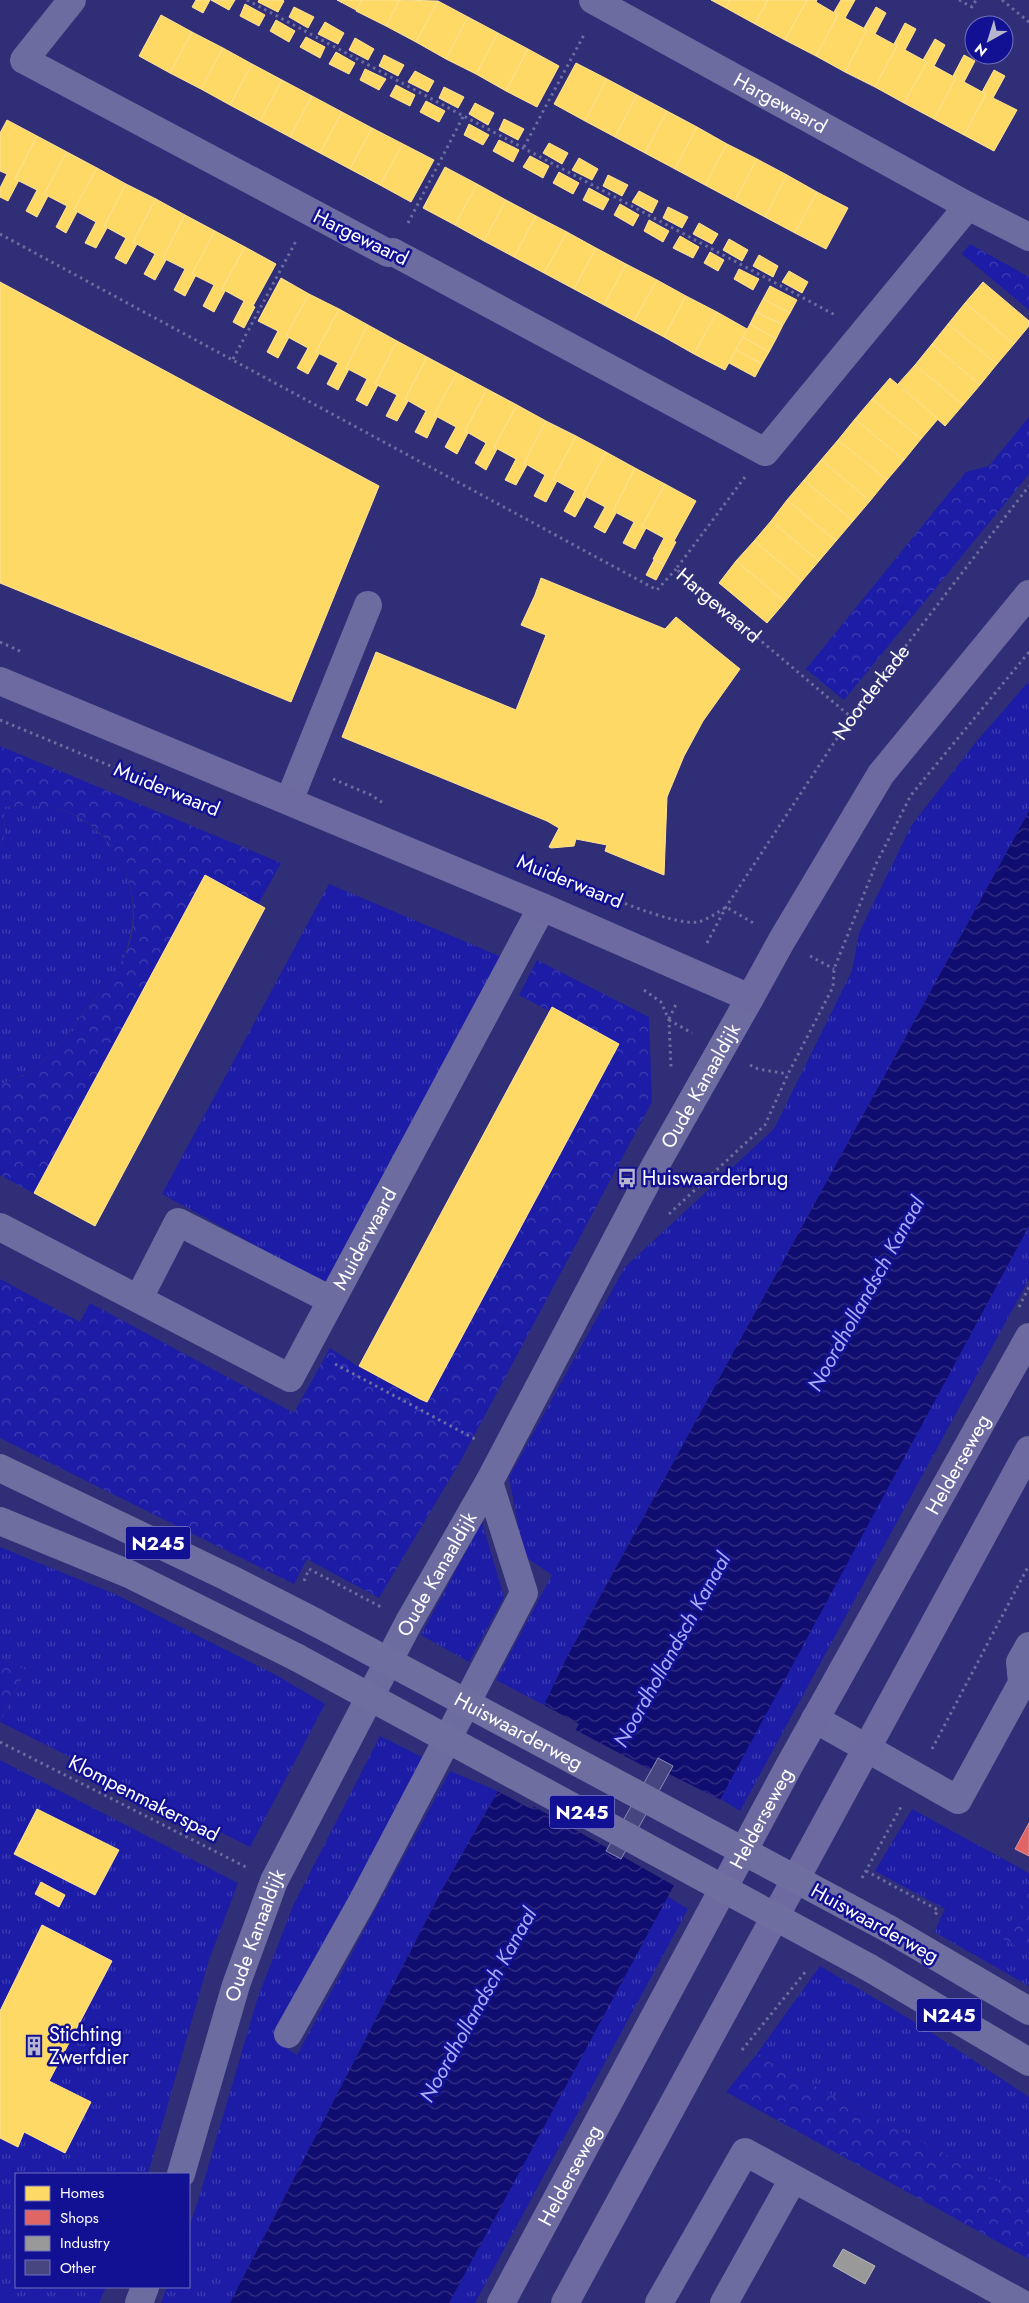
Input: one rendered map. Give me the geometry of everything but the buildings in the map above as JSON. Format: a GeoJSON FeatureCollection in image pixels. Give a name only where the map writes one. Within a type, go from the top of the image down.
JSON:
{"type":"FeatureCollection","features":[{"type":"Feature","properties":{"kind":"highway","name":"Huiswaarderweg"},"geometry":{"type":"LineString","coordinates":[[0,1468],[210,1568],[315,1622],[889,1929],[1029,2011]]}},
{"type":"Feature","properties":{"kind":"highway","name":"Huiswaarderweg"},"geometry":{"type":"LineString","coordinates":[[0,1521],[129,1574],[296,1657],[868,1967],[1029,2062]]}},
{"type":"Feature","properties":{"kind":"main road"},"geometry":{"type":"LineString","coordinates":[[750,998],[782,940],[882,774],[1029,594]]}},
{"type":"Feature","properties":{"kind":"main road","name":"Muiderwaard"},"geometry":{"type":"LineString","coordinates":[[0,681],[542,907],[750,998]]}},
{"type":"Feature","properties":{"kind":"main road","name":"Helderseweg"},"geometry":{"type":"LineString","coordinates":[[501,2303],[815,1719],[1029,1337]]}},
{"type":"Feature","properties":{"kind":"main road"},"geometry":{"type":"LineString","coordinates":[[565,2303],[1029,1450]]}},
{"type":"Feature","properties":{"kind":"street","name":"Hargewaard"},"geometry":{"type":"LineString","coordinates":[[72,0],[24,60],[388,253],[393,252],[765,452]]}},
{"type":"Feature","properties":{"kind":"street","name":"Hargewaard"},"geometry":{"type":"LineString","coordinates":[[597,2],[968,206],[1029,237]]}},
{"type":"Feature","properties":{"kind":"street"},"geometry":{"type":"LineString","coordinates":[[765,452],[968,206]]}},
{"type":"Feature","properties":{"kind":"street"},"geometry":{"type":"LineString","coordinates":[[289,801],[368,605]]}},
{"type":"Feature","properties":{"kind":"street","name":"Muiderwaard"},"geometry":{"type":"LineString","coordinates":[[0,1227],[290,1378],[542,907]]}},
{"type":"Feature","properties":{"kind":"street","name":"Oude Kanaaldijk"},"geometry":{"type":"LineString","coordinates":[[181,2173],[236,1985],[274,1880],[409,1622],[489,1482],[655,1166],[750,998]]}},
{"type":"Feature","properties":{"kind":"street","name":"Muiderwaard"},"geometry":{"type":"LineString","coordinates":[[139,1298],[178,1222],[331,1300]]}},
{"type":"Feature","properties":{"kind":"street"},"geometry":{"type":"LineString","coordinates":[[288,2034],[363,1900],[524,1593],[489,1482]]}},
{"type":"Feature","properties":{"kind":"street"},"geometry":{"type":"LineString","coordinates":[[815,1719],[958,1800],[1026,1685],[1020,1662],[1029,1646]]}},
{"type":"Feature","properties":{"kind":"street"},"geometry":{"type":"LineString","coordinates":[[659,2303],[745,2152],[1021,2303]]}},
{"type":"Feature","properties":{"kind":"street"},"geometry":{"type":"LineString","coordinates":[[724,2303],[793,2179]]}},
{"type":"Feature","properties":{"kind":"street"},"geometry":{"type":"LineString","coordinates":[[139,2303],[145,2288]]}},
{"type":"Feature","properties":{"kind":"path"},"geometry":{"type":"LineString","coordinates":[[246,0],[864,330]]}},
{"type":"Feature","properties":{"kind":"path"},"geometry":{"type":"LineString","coordinates":[[959,0],[972,7],[976,0]]}},
{"type":"Feature","properties":{"kind":"path"},"geometry":{"type":"LineString","coordinates":[[1002,0],[1029,22]]}},
{"type":"Feature","properties":{"kind":"path"},"geometry":{"type":"LineString","coordinates":[[524,147],[597,2]]}},
{"type":"Feature","properties":{"kind":"path"},"geometry":{"type":"LineString","coordinates":[[393,252],[464,115]]}},
{"type":"Feature","properties":{"kind":"path"},"geometry":{"type":"LineString","coordinates":[[233,359],[311,212]]}},
{"type":"Feature","properties":{"kind":"path"},"geometry":{"type":"LineString","coordinates":[[0,234],[657,590],[676,569]]}},
{"type":"Feature","properties":{"kind":"path","name":"Hargewaard"},"geometry":{"type":"LineString","coordinates":[[765,452],[676,569],[851,716]]}},
{"type":"Feature","properties":{"kind":"path","name":"Noorderkade"},"geometry":{"type":"LineString","coordinates":[[726,907],[851,716],[1029,486]]}},
{"type":"Feature","properties":{"kind":"path"},"geometry":{"type":"LineString","coordinates":[[0,642],[27,654]]}},
{"type":"Feature","properties":{"kind":"path"},"geometry":{"type":"LineString","coordinates":[[664,1218],[765,1126],[788,1074],[833,987],[834,969],[876,864],[911,794],[1029,652]]}},
{"type":"Feature","properties":{"kind":"path","name":"Muiderwaard"},"geometry":{"type":"LineString","coordinates":[[0,720],[166,788]]}},
{"type":"Feature","properties":{"kind":"path"},"geometry":{"type":"LineString","coordinates":[[304,767],[371,795],[386,805]]}},
{"type":"Feature","properties":{"kind":"path","name":"Muiderwaard"},"geometry":{"type":"LineString","coordinates":[[566,879],[616,900],[677,920],[698,922],[726,907]]}},
{"type":"Feature","properties":{"kind":"path"},"geometry":{"type":"LineString","coordinates":[[726,907],[834,969]]}},
{"type":"Feature","properties":{"kind":"path"},"geometry":{"type":"LineString","coordinates":[[642,988],[661,1002],[669,1020]]}},
{"type":"Feature","properties":{"kind":"path"},"geometry":{"type":"LineString","coordinates":[[306,1349],[503,1454]]}},
{"type":"Feature","properties":{"kind":"path"},"geometry":{"type":"LineString","coordinates":[[309,1570],[375,1603]]}},
{"type":"Feature","properties":{"kind":"path","name":"Klompenmakerspad"},"geometry":{"type":"LineString","coordinates":[[0,1742],[274,1880]]}},
{"type":"Feature","properties":{"kind":"path"},"geometry":{"type":"LineString","coordinates":[[866,1871],[926,1904]]}},
{"type":"Feature","properties":{"kind":"green space"},"geometry":{"type":"Polygon","coordinates":[[[970,244],[1029,277],[1029,310],[962,254],[970,244]]]}},
{"type":"Feature","properties":{"kind":"green space"},"geometry":{"type":"Polygon","coordinates":[[[1029,417],[1029,474],[844,700],[806,669],[966,472],[989,466],[1029,417]]]}},
{"type":"Feature","properties":{"kind":"green space"},"geometry":{"type":"Polygon","coordinates":[[[1029,681],[1029,811],[566,1659],[544,1705],[496,1680],[552,1575],[524,1556],[509,1477],[625,1267],[774,1129],[852,971],[859,933],[911,826],[976,742],[1029,681]]]}},
{"type":"Feature","properties":{"kind":"green space"},"geometry":{"type":"Polygon","coordinates":[[[0,746],[281,863],[256,908],[204,880],[35,1194],[0,1175],[0,1084],[26,1073],[55,1050],[114,974],[123,959],[131,939],[134,919],[133,898],[128,878],[119,858],[107,841],[93,826],[66,811],[40,806],[4,807],[5,833],[0,848],[0,746]]]}},
{"type":"Feature","properties":{"kind":"green space"},"geometry":{"type":"Polygon","coordinates":[[[40,805],[76,816],[94,828],[108,843],[120,859],[127,877],[132,895],[133,915],[130,935],[121,963],[58,1046],[39,1065],[15,1079],[0,1084],[0,848],[5,833],[4,807],[40,805]]]}},
{"type":"Feature","properties":{"kind":"green space"},"geometry":{"type":"Polygon","coordinates":[[[329,884],[504,958],[326,1284],[162,1194],[329,884]]]}},
{"type":"Feature","properties":{"kind":"green space"},"geometry":{"type":"Polygon","coordinates":[[[537,960],[649,1017],[652,1102],[461,1460],[379,1598],[307,1559],[294,1584],[0,1438],[0,1279],[80,1322],[90,1303],[294,1413],[330,1348],[359,1367],[426,1403],[617,1047],[519,995],[537,960]]]}},
{"type":"Feature","properties":{"kind":"green space"},"geometry":{"type":"Polygon","coordinates":[[[1029,1226],[1029,1279],[740,1811],[719,1798],[1029,1226]]]}},
{"type":"Feature","properties":{"kind":"green space"},"geometry":{"type":"Polygon","coordinates":[[[482,1522],[504,1597],[469,1662],[421,1635],[482,1522]]]}},
{"type":"Feature","properties":{"kind":"green space"},"geometry":{"type":"Polygon","coordinates":[[[0,1547],[117,1595],[276,1675],[325,1704],[250,1847],[0,1722],[26,1670],[0,1657],[0,1547]]]}},
{"type":"Feature","properties":{"kind":"green space"},"geometry":{"type":"Polygon","coordinates":[[[0,1657],[26,1670],[0,1721],[0,1657]]]}},
{"type":"Feature","properties":{"kind":"green space"},"geometry":{"type":"Polygon","coordinates":[[[380,1736],[428,1760],[274,2040],[297,2055],[450,1771],[498,1791],[444,1886],[230,2303],[161,2303],[167,2288],[190,2288],[190,2224],[258,1997],[293,1906],[380,1736]]]}},
{"type":"Feature","properties":{"kind":"green space"},"geometry":{"type":"Polygon","coordinates":[[[0,1760],[238,1883],[209,1960],[148,2173],[15,2173],[15,2288],[106,2288],[99,2303],[0,2303],[0,1760]]]}},
{"type":"Feature","properties":{"kind":"green space"},"geometry":{"type":"Polygon","coordinates":[[[912,1809],[1029,1873],[1029,1891],[1002,1938],[1029,1953],[1029,1986],[934,1932],[945,1909],[875,1871],[912,1809]]]}},
{"type":"Feature","properties":{"kind":"green space"},"geometry":{"type":"Polygon","coordinates":[[[1029,1891],[1029,1953],[1001,1938],[1029,1891]]]}},
{"type":"Feature","properties":{"kind":"green space"},"geometry":{"type":"Polygon","coordinates":[[[667,1896],[688,1909],[475,2303],[449,2303],[667,1896]]]}},
{"type":"Feature","properties":{"kind":"green space"},"geometry":{"type":"Polygon","coordinates":[[[820,1966],[920,2025],[1029,2097],[1029,2198],[756,2055],[820,1966]]]}},
{"type":"Feature","properties":{"kind":"green space"},"geometry":{"type":"Polygon","coordinates":[[[756,2055],[1029,2198],[1029,2259],[726,2092],[756,2055]]]}},
{"type":"Feature","properties":{"kind":"water","name":"Noordhollandsch Kanaal"},"geometry":{"type":"Polygon","coordinates":[[[1029,811],[1029,1226],[449,2303],[230,2303],[444,1886],[498,1791],[532,1809],[579,1724],[544,1705],[566,1659],[1029,811]]]}},
{"type":"Feature","properties":{"kind":"pier"},"geometry":{"type":"Polygon","coordinates":[[[574,1729],[653,1771],[655,1767],[721,1800],[675,1886],[531,1805],[574,1729]]]}},
{"type":"Feature","properties":{"kind":"pier"},"geometry":{"type":"Polygon","coordinates":[[[498,1789],[531,1806],[529,1808],[496,1790],[498,1789]]]}},
{"type":"Feature","properties":{"kind":"place","name":"Huiswaarderbrug"},"geometry":{"type":"Point","coordinates":[627,1178]}},
{"type":"Feature","properties":{"kind":"place","name":"Stichting Zwerfdier"},"geometry":{"type":"Point","coordinates":[34,2046]}}]}
